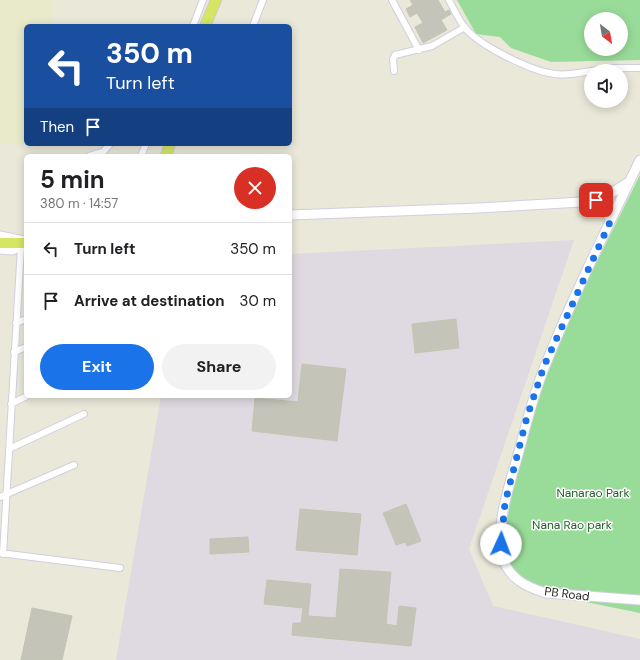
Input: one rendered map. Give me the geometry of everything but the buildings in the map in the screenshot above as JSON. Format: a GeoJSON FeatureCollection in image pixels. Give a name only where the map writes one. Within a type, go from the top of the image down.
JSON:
{"type":"FeatureCollection","features":[{"type":"Feature","properties":{"kind":"main road"},"geometry":{"type":"LineString","coordinates":[[206,24],[216,0]]}},
{"type":"Feature","properties":{"kind":"main road"},"geometry":{"type":"LineString","coordinates":[[0,243],[23,244]]}},
{"type":"Feature","properties":{"kind":"street"},"geometry":{"type":"LineString","coordinates":[[194,24],[203,0]]}},
{"type":"Feature","properties":{"kind":"street"},"geometry":{"type":"LineString","coordinates":[[254,24],[263,0]]}},
{"type":"Feature","properties":{"kind":"street"},"geometry":{"type":"LineString","coordinates":[[392,0],[419,50]]}},
{"type":"Feature","properties":{"kind":"street"},"geometry":{"type":"LineString","coordinates":[[449,0],[465,27],[498,52],[528,67],[546,72],[564,75],[584,72]]}},
{"type":"Feature","properties":{"kind":"street"},"geometry":{"type":"LineString","coordinates":[[394,71],[393,59],[395,55],[432,46],[465,27]]}},
{"type":"Feature","properties":{"kind":"street"},"geometry":{"type":"LineString","coordinates":[[628,68],[640,68]]}},
{"type":"Feature","properties":{"kind":"street","name":"PB Road"},"geometry":{"type":"LineString","coordinates":[[640,160],[544,366],[530,410],[505,503],[502,521],[501,549],[505,564],[509,570],[522,584],[533,589],[546,593],[640,600]]}},
{"type":"Feature","properties":{"kind":"street"},"geometry":{"type":"LineString","coordinates":[[292,215],[478,208],[599,201],[617,191],[630,181]]}},
{"type":"Feature","properties":{"kind":"street"},"geometry":{"type":"LineString","coordinates":[[599,201],[611,220]]}},
{"type":"Feature","properties":{"kind":"street"},"geometry":{"type":"LineString","coordinates":[[0,236],[23,244]]}},
{"type":"Feature","properties":{"kind":"street"},"geometry":{"type":"LineString","coordinates":[[0,249],[12,250],[23,244]]}},
{"type":"Feature","properties":{"kind":"street"},"geometry":{"type":"LineString","coordinates":[[23,244],[14,352],[9,450],[3,496],[2,553],[120,568]]}},
{"type":"Feature","properties":{"kind":"street"},"geometry":{"type":"LineString","coordinates":[[16,323],[24,320]]}},
{"type":"Feature","properties":{"kind":"street"},"geometry":{"type":"LineString","coordinates":[[14,352],[24,348]]}},
{"type":"Feature","properties":{"kind":"street"},"geometry":{"type":"LineString","coordinates":[[11,404],[24,398]]}},
{"type":"Feature","properties":{"kind":"street"},"geometry":{"type":"LineString","coordinates":[[9,450],[84,414]]}},
{"type":"Feature","properties":{"kind":"street"},"geometry":{"type":"LineString","coordinates":[[3,496],[74,465]]}},
{"type":"Feature","properties":{"kind":"shaded area"},"geometry":{"type":"Polygon","coordinates":[[[0,0],[53,0],[54,24],[24,24],[24,144],[0,143],[0,0]]]}},
{"type":"Feature","properties":{"kind":"shaded area"},"geometry":{"type":"Polygon","coordinates":[[[574,240],[469,549],[493,606],[640,639],[640,660],[116,660],[161,398],[292,398],[292,254],[574,240]]]}},
{"type":"Feature","properties":{"kind":"green space"},"geometry":{"type":"Polygon","coordinates":[[[457,0],[640,0],[640,60],[551,62],[511,48],[500,37],[476,34],[457,0]]]}},
{"type":"Feature","properties":{"kind":"green space","name":"Nana Rao park"},"geometry":{"type":"Polygon","coordinates":[[[640,175],[640,613],[532,591],[500,560],[507,484],[543,370],[640,175]]]}},
{"type":"Feature","properties":{"kind":"route"},"geometry":{"type":"LineString","coordinates":[[501,544],[502,521],[511,476],[522,441],[527,417],[544,366],[611,220],[604,206],[596,200]]}},
{"type":"Feature","properties":{"kind":"park label","name":"Nanarao Park"},"geometry":{"type":"Point","coordinates":[593,493]}}]}
